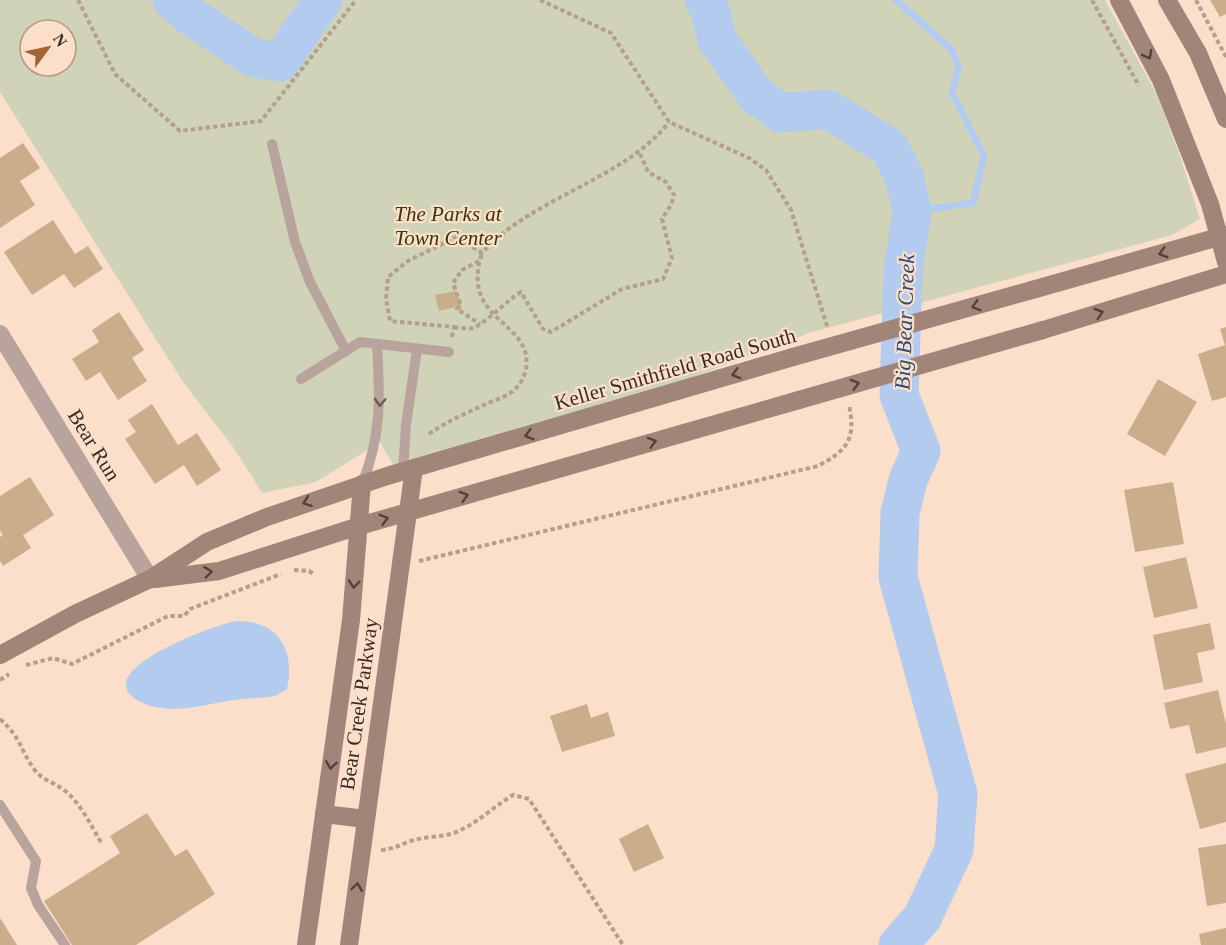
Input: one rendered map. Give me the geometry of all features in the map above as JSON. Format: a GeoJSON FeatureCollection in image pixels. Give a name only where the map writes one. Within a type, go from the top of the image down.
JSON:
{"type":"FeatureCollection","features":[{"type":"Feature","properties":{"kind":"main road"},"geometry":{"type":"LineString","coordinates":[[1167,0],[1198,52],[1226,119]]}},
{"type":"Feature","properties":{"kind":"main road"},"geometry":{"type":"LineString","coordinates":[[1122,1],[1161,80],[1223,236],[1226,262]]}},
{"type":"Feature","properties":{"kind":"main road","name":"Keller Smithfield Road South"},"geometry":{"type":"LineString","coordinates":[[0,655],[75,614],[150,579],[207,542],[267,517],[362,484],[793,357],[1223,236]]}},
{"type":"Feature","properties":{"kind":"main road","name":"Keller Smithfield Road South"},"geometry":{"type":"LineString","coordinates":[[150,579],[219,571],[359,526],[1042,330],[1226,274]]}},
{"type":"Feature","properties":{"kind":"main road","name":"Bear Creek Parkway"},"geometry":{"type":"LineString","coordinates":[[349,945],[408,512],[408,470]]}},
{"type":"Feature","properties":{"kind":"main road","name":"Bear Creek Parkway"},"geometry":{"type":"LineString","coordinates":[[306,945],[351,620],[362,484]]}},
{"type":"Feature","properties":{"kind":"main road"},"geometry":{"type":"LineString","coordinates":[[324,814],[366,819]]}},
{"type":"Feature","properties":{"kind":"street","name":"Bear Run"},"geometry":{"type":"LineString","coordinates":[[0,334],[150,579]]}},
{"type":"Feature","properties":{"kind":"lane"},"geometry":{"type":"LineString","coordinates":[[272,144],[295,242],[310,282],[346,351]]}},
{"type":"Feature","properties":{"kind":"lane"},"geometry":{"type":"LineString","coordinates":[[301,379],[360,342],[449,352]]}},
{"type":"Feature","properties":{"kind":"lane"},"geometry":{"type":"LineString","coordinates":[[362,484],[375,454],[381,398],[377,344]]}},
{"type":"Feature","properties":{"kind":"lane"},"geometry":{"type":"LineString","coordinates":[[408,470],[406,425],[417,349]]}},
{"type":"Feature","properties":{"kind":"lane"},"geometry":{"type":"LineString","coordinates":[[0,805],[36,861],[31,888],[38,905],[65,945]]}},
{"type":"Feature","properties":{"kind":"path"},"geometry":{"type":"LineString","coordinates":[[78,0],[115,74],[180,130],[261,121],[356,0]]}},
{"type":"Feature","properties":{"kind":"path"},"geometry":{"type":"LineString","coordinates":[[429,434],[446,422],[515,390],[526,369],[522,343],[514,332],[491,314],[482,301],[476,272],[482,253],[495,239],[540,209],[653,142],[669,122],[611,33],[540,0]]}},
{"type":"Feature","properties":{"kind":"path"},"geometry":{"type":"LineString","coordinates":[[1092,0],[1142,90]]}},
{"type":"Feature","properties":{"kind":"path"},"geometry":{"type":"LineString","coordinates":[[1196,0],[1226,57]]}},
{"type":"Feature","properties":{"kind":"path"},"geometry":{"type":"LineString","coordinates":[[482,253],[456,237],[408,261],[388,277],[386,299],[390,321],[471,328],[480,324],[521,292],[543,329],[551,332],[622,290],[663,279],[672,258],[662,219],[674,195],[666,182],[648,172],[639,151]]}},
{"type":"Feature","properties":{"kind":"path"},"geometry":{"type":"LineString","coordinates":[[480,261],[462,270],[453,283],[461,306],[458,309],[480,324]]}},
{"type":"Feature","properties":{"kind":"path"},"geometry":{"type":"LineString","coordinates":[[449,352],[454,327]]}},
{"type":"Feature","properties":{"kind":"path"},"geometry":{"type":"LineString","coordinates":[[22,666],[53,658],[72,664],[168,616],[184,616],[190,609],[256,583],[297,568],[315,575]]}},
{"type":"Feature","properties":{"kind":"path"},"geometry":{"type":"LineString","coordinates":[[0,680],[15,670]]}},
{"type":"Feature","properties":{"kind":"path"},"geometry":{"type":"LineString","coordinates":[[0,719],[16,733],[33,768],[45,782],[63,789],[76,802],[102,844]]}},
{"type":"Feature","properties":{"kind":"path"},"geometry":{"type":"LineString","coordinates":[[378,850],[394,849],[409,841],[434,839],[455,833],[477,822],[513,795],[529,799],[622,945]]}},
{"type":"Feature","properties":{"kind":"green space","name":"The Parks at Town Center"},"geometry":{"type":"Polygon","coordinates":[[[0,0],[1105,0],[1157,95],[1200,219],[1172,235],[809,333],[585,418],[401,478],[380,442],[316,482],[262,493],[234,448],[183,382],[0,92],[0,0]]]}},
{"type":"Feature","properties":{"kind":"water"},"geometry":{"type":"Polygon","coordinates":[[[236,621],[263,626],[280,640],[289,661],[287,689],[275,696],[177,709],[154,707],[143,703],[128,691],[127,679],[138,665],[180,641],[236,621]]]}},
{"type":"Feature","properties":{"kind":"building"},"geometry":{"type":"Polygon","coordinates":[[[1210,0],[1226,0],[1226,14],[1220,17],[1210,0]]]}},
{"type":"Feature","properties":{"kind":"building"},"geometry":{"type":"Polygon","coordinates":[[[23,143],[40,168],[20,181],[35,205],[0,228],[0,158],[23,143]]]}},
{"type":"Feature","properties":{"kind":"building"},"geometry":{"type":"Polygon","coordinates":[[[53,220],[75,254],[88,246],[103,269],[74,288],[64,274],[32,295],[4,252],[53,220]]]}},
{"type":"Feature","properties":{"kind":"building"},"geometry":{"type":"Polygon","coordinates":[[[456,291],[461,306],[439,311],[435,295],[456,291]]]}},
{"type":"Feature","properties":{"kind":"building"},"geometry":{"type":"Polygon","coordinates":[[[119,312],[144,350],[132,358],[147,381],[118,400],[100,372],[86,381],[72,359],[99,342],[92,330],[119,312]]]}},
{"type":"Feature","properties":{"kind":"building"},"geometry":{"type":"Polygon","coordinates":[[[1226,327],[1226,397],[1212,401],[1198,354],[1225,345],[1220,329],[1226,327]]]}},
{"type":"Feature","properties":{"kind":"building"},"geometry":{"type":"Polygon","coordinates":[[[1158,379],[1197,402],[1165,456],[1127,434],[1158,379]]]}},
{"type":"Feature","properties":{"kind":"building"},"geometry":{"type":"Polygon","coordinates":[[[152,404],[178,445],[197,433],[221,470],[197,486],[184,465],[155,484],[125,439],[136,432],[128,420],[152,404]]]}},
{"type":"Feature","properties":{"kind":"building"},"geometry":{"type":"Polygon","coordinates":[[[30,477],[54,515],[23,535],[31,548],[3,566],[0,561],[0,537],[3,535],[0,531],[0,496],[30,477]]]}},
{"type":"Feature","properties":{"kind":"building"},"geometry":{"type":"Polygon","coordinates":[[[1173,482],[1184,544],[1135,552],[1124,490],[1173,482]]]}},
{"type":"Feature","properties":{"kind":"building"},"geometry":{"type":"Polygon","coordinates":[[[1186,557],[1198,608],[1154,618],[1143,567],[1186,557]]]}},
{"type":"Feature","properties":{"kind":"building"},"geometry":{"type":"Polygon","coordinates":[[[1210,623],[1215,649],[1197,653],[1203,682],[1164,690],[1153,635],[1210,623]]]}},
{"type":"Feature","properties":{"kind":"building"},"geometry":{"type":"Polygon","coordinates":[[[1218,690],[1226,724],[1226,747],[1196,754],[1189,725],[1170,729],[1164,703],[1218,690]]]}},
{"type":"Feature","properties":{"kind":"building"},"geometry":{"type":"Polygon","coordinates":[[[587,704],[591,718],[608,712],[615,736],[562,752],[550,716],[587,704]]]}},
{"type":"Feature","properties":{"kind":"building"},"geometry":{"type":"Polygon","coordinates":[[[1226,763],[1226,822],[1200,829],[1185,774],[1226,763]]]}},
{"type":"Feature","properties":{"kind":"building"},"geometry":{"type":"Polygon","coordinates":[[[147,813],[175,856],[187,849],[215,894],[136,945],[72,945],[44,901],[120,853],[110,836],[147,813]]]}},
{"type":"Feature","properties":{"kind":"building"},"geometry":{"type":"Polygon","coordinates":[[[648,824],[664,858],[634,872],[619,839],[648,824]]]}},
{"type":"Feature","properties":{"kind":"building"},"geometry":{"type":"Polygon","coordinates":[[[1226,844],[1226,903],[1207,906],[1198,848],[1226,844]]]}},
{"type":"Feature","properties":{"kind":"building"},"geometry":{"type":"Polygon","coordinates":[[[0,918],[17,945],[0,945],[0,918]]]}},
{"type":"Feature","properties":{"kind":"building"},"geometry":{"type":"Polygon","coordinates":[[[1226,928],[1226,945],[1201,945],[1199,934],[1226,928]]]}},
{"type":"Feature","properties":{"kind":"waterway","name":"Big Bear Creek"},"geometry":{"type":"LineString","coordinates":[[172,0],[189,15],[254,58],[280,62],[323,0]]}},
{"type":"Feature","properties":{"kind":"waterway","name":"Big Bear Creek"},"geometry":{"type":"LineString","coordinates":[[704,0],[711,13],[717,40],[757,96],[781,113],[827,109],[889,147],[904,176],[912,211],[903,271],[899,395],[921,451],[908,480],[900,513],[898,577],[958,794],[954,850],[922,918],[898,945]]}},
{"type":"Feature","properties":{"kind":"waterway"},"geometry":{"type":"LineString","coordinates":[[896,0],[952,50],[959,67],[952,93],[984,156],[973,203],[912,211]]}}]}
